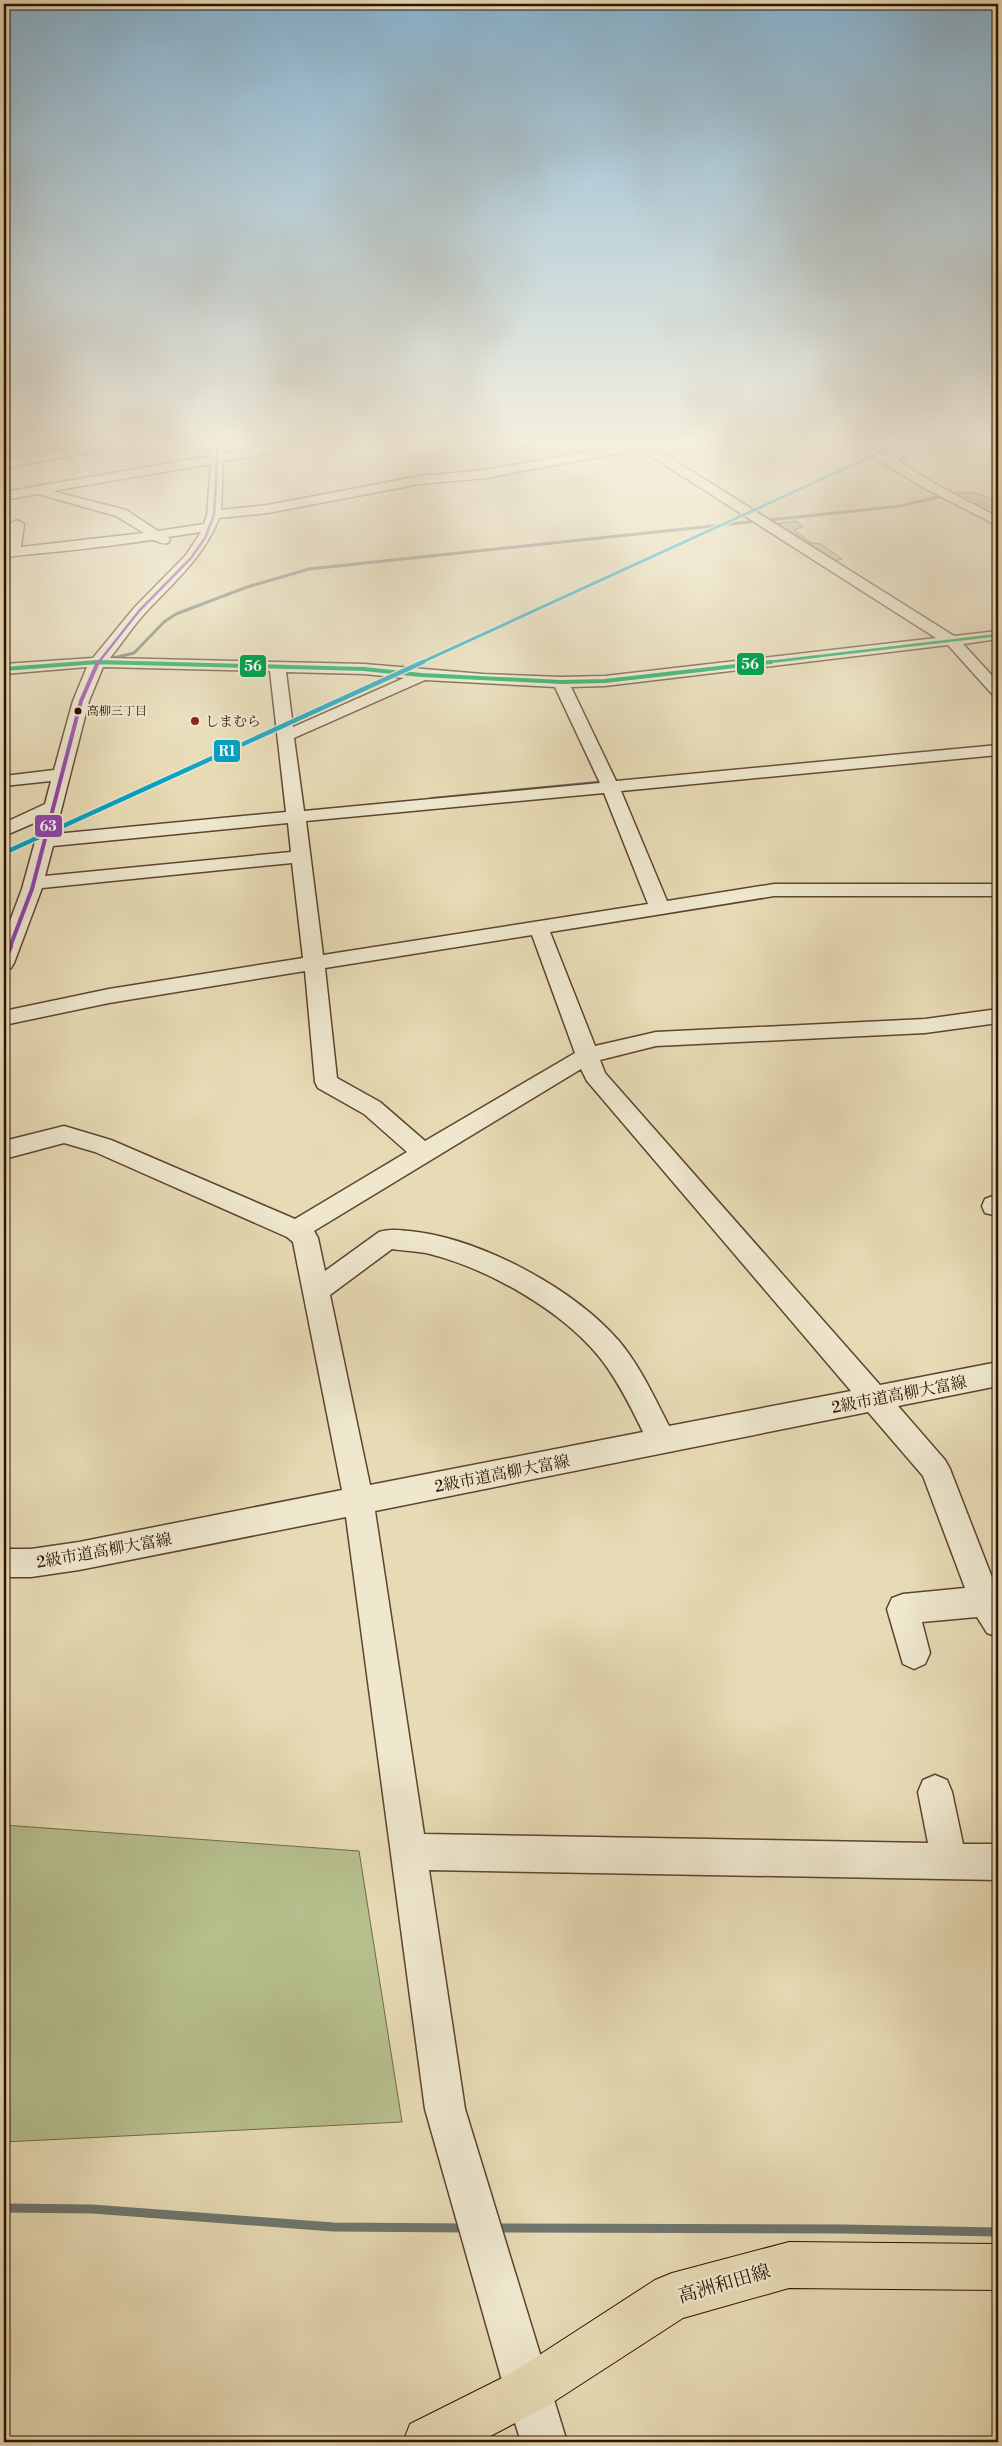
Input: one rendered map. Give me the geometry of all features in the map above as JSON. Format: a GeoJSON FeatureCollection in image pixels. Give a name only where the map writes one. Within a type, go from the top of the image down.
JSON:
{"type":"FeatureCollection","features":[{"type":"Feature","properties":{"kind":"main road","name":"高洲和田線"},"geometry":{"type":"LineString","coordinates":[[428,2442],[527,2391],[672,2297],[789,2265],[998,2267]]}},
{"type":"Feature","properties":{"kind":"street"},"geometry":{"type":"LineString","coordinates":[[4,963],[34,884],[81,701],[91,675],[98,662],[139,611],[190,559]]}},
{"type":"Feature","properties":{"kind":"street"},"geometry":{"type":"LineString","coordinates":[[823,559],[952,641],[998,691]]}},
{"type":"Feature","properties":{"kind":"street"},"geometry":{"type":"LineString","coordinates":[[4,669],[98,662],[277,666],[364,669],[421,675],[561,682],[633,679],[998,635]]}},
{"type":"Feature","properties":{"kind":"street"},"geometry":{"type":"LineString","coordinates":[[277,666],[302,857],[326,1082],[372,1108],[423,1153]]}},
{"type":"Feature","properties":{"kind":"street"},"geometry":{"type":"LineString","coordinates":[[286,736],[421,675]]}},
{"type":"Feature","properties":{"kind":"street"},"geometry":{"type":"LineString","coordinates":[[561,682],[610,786],[660,908]]}},
{"type":"Feature","properties":{"kind":"street"},"geometry":{"type":"LineString","coordinates":[[44,841],[998,750]]}},
{"type":"Feature","properties":{"kind":"street"},"geometry":{"type":"LineString","coordinates":[[4,781],[63,774]]}},
{"type":"Feature","properties":{"kind":"street"},"geometry":{"type":"LineString","coordinates":[[4,830],[52,808]]}},
{"type":"Feature","properties":{"kind":"street"},"geometry":{"type":"LineString","coordinates":[[34,884],[302,857]]}},
{"type":"Feature","properties":{"kind":"street"},"geometry":{"type":"LineString","coordinates":[[4,1018],[109,996],[774,890],[998,890]]}},
{"type":"Feature","properties":{"kind":"street"},"geometry":{"type":"LineString","coordinates":[[538,928],[595,1076],[877,1398],[936,1469],[992,1611],[903,1609],[914,1653]]}},
{"type":"Feature","properties":{"kind":"street"},"geometry":{"type":"LineString","coordinates":[[296,1230],[588,1055],[656,1039],[925,1026],[998,1016]]}},
{"type":"Feature","properties":{"kind":"street"},"geometry":{"type":"LineString","coordinates":[[4,1150],[64,1134],[104,1146],[296,1230],[305,1238],[359,1502],[445,2109],[527,2391],[544,2442]]}},
{"type":"Feature","properties":{"kind":"street"},"geometry":{"type":"LineString","coordinates":[[316,1291],[388,1239],[430,1244],[477,1260],[540,1292],[577,1318],[609,1348],[636,1389],[662,1441]]}},
{"type":"Feature","properties":{"kind":"street","name":"2級市道高柳大富線"},"geometry":{"type":"LineString","coordinates":[[4,1563],[31,1563],[79,1556],[998,1374]]}},
{"type":"Feature","properties":{"kind":"street"},"geometry":{"type":"LineString","coordinates":[[935,1792],[949,1861]]}},
{"type":"Feature","properties":{"kind":"street"},"geometry":{"type":"LineString","coordinates":[[408,1852],[998,1862]]}},
{"type":"Feature","properties":{"kind":"green space"},"geometry":{"type":"Polygon","coordinates":[[[827,559],[841,559],[831,562],[827,559]]]}},
{"type":"Feature","properties":{"kind":"green space"},"geometry":{"type":"Polygon","coordinates":[[[4,1825],[359,1851],[402,2122],[4,2142],[4,1825]]]}},
{"type":"Feature","properties":{"kind":"waterway"},"geometry":{"type":"LineString","coordinates":[[105,660],[134,653],[164,622],[176,614],[247,587],[309,569],[402,559]]}},
{"type":"Feature","properties":{"kind":"waterway"},"geometry":{"type":"LineString","coordinates":[[432,799],[607,782]]}},
{"type":"Feature","properties":{"kind":"waterway"},"geometry":{"type":"LineString","coordinates":[[4,2208],[92,2209],[333,2227],[466,2228]]}},
{"type":"Feature","properties":{"kind":"waterway"},"geometry":{"type":"LineString","coordinates":[[495,2228],[844,2229],[998,2232]]}},
{"type":"Feature","properties":{"kind":"transit line","name":"63"},"geometry":{"type":"LineString","coordinates":[[4,963],[32,889],[81,701],[91,675],[98,662],[139,611],[190,559]]}},
{"type":"Feature","properties":{"kind":"transit line","name":"R1"},"geometry":{"type":"LineString","coordinates":[[4,853],[646,559]]}},
{"type":"Feature","properties":{"kind":"transit line","name":"56"},"geometry":{"type":"LineString","coordinates":[[4,669],[98,662],[364,669],[483,679],[561,682],[605,681],[998,635]]}},
{"type":"Feature","properties":{"kind":"place","name":"高柳三丁目"},"geometry":{"type":"Point","coordinates":[78,711]}},
{"type":"Feature","properties":{"kind":"place","name":"しまむら"},"geometry":{"type":"Point","coordinates":[195,721]}}]}
